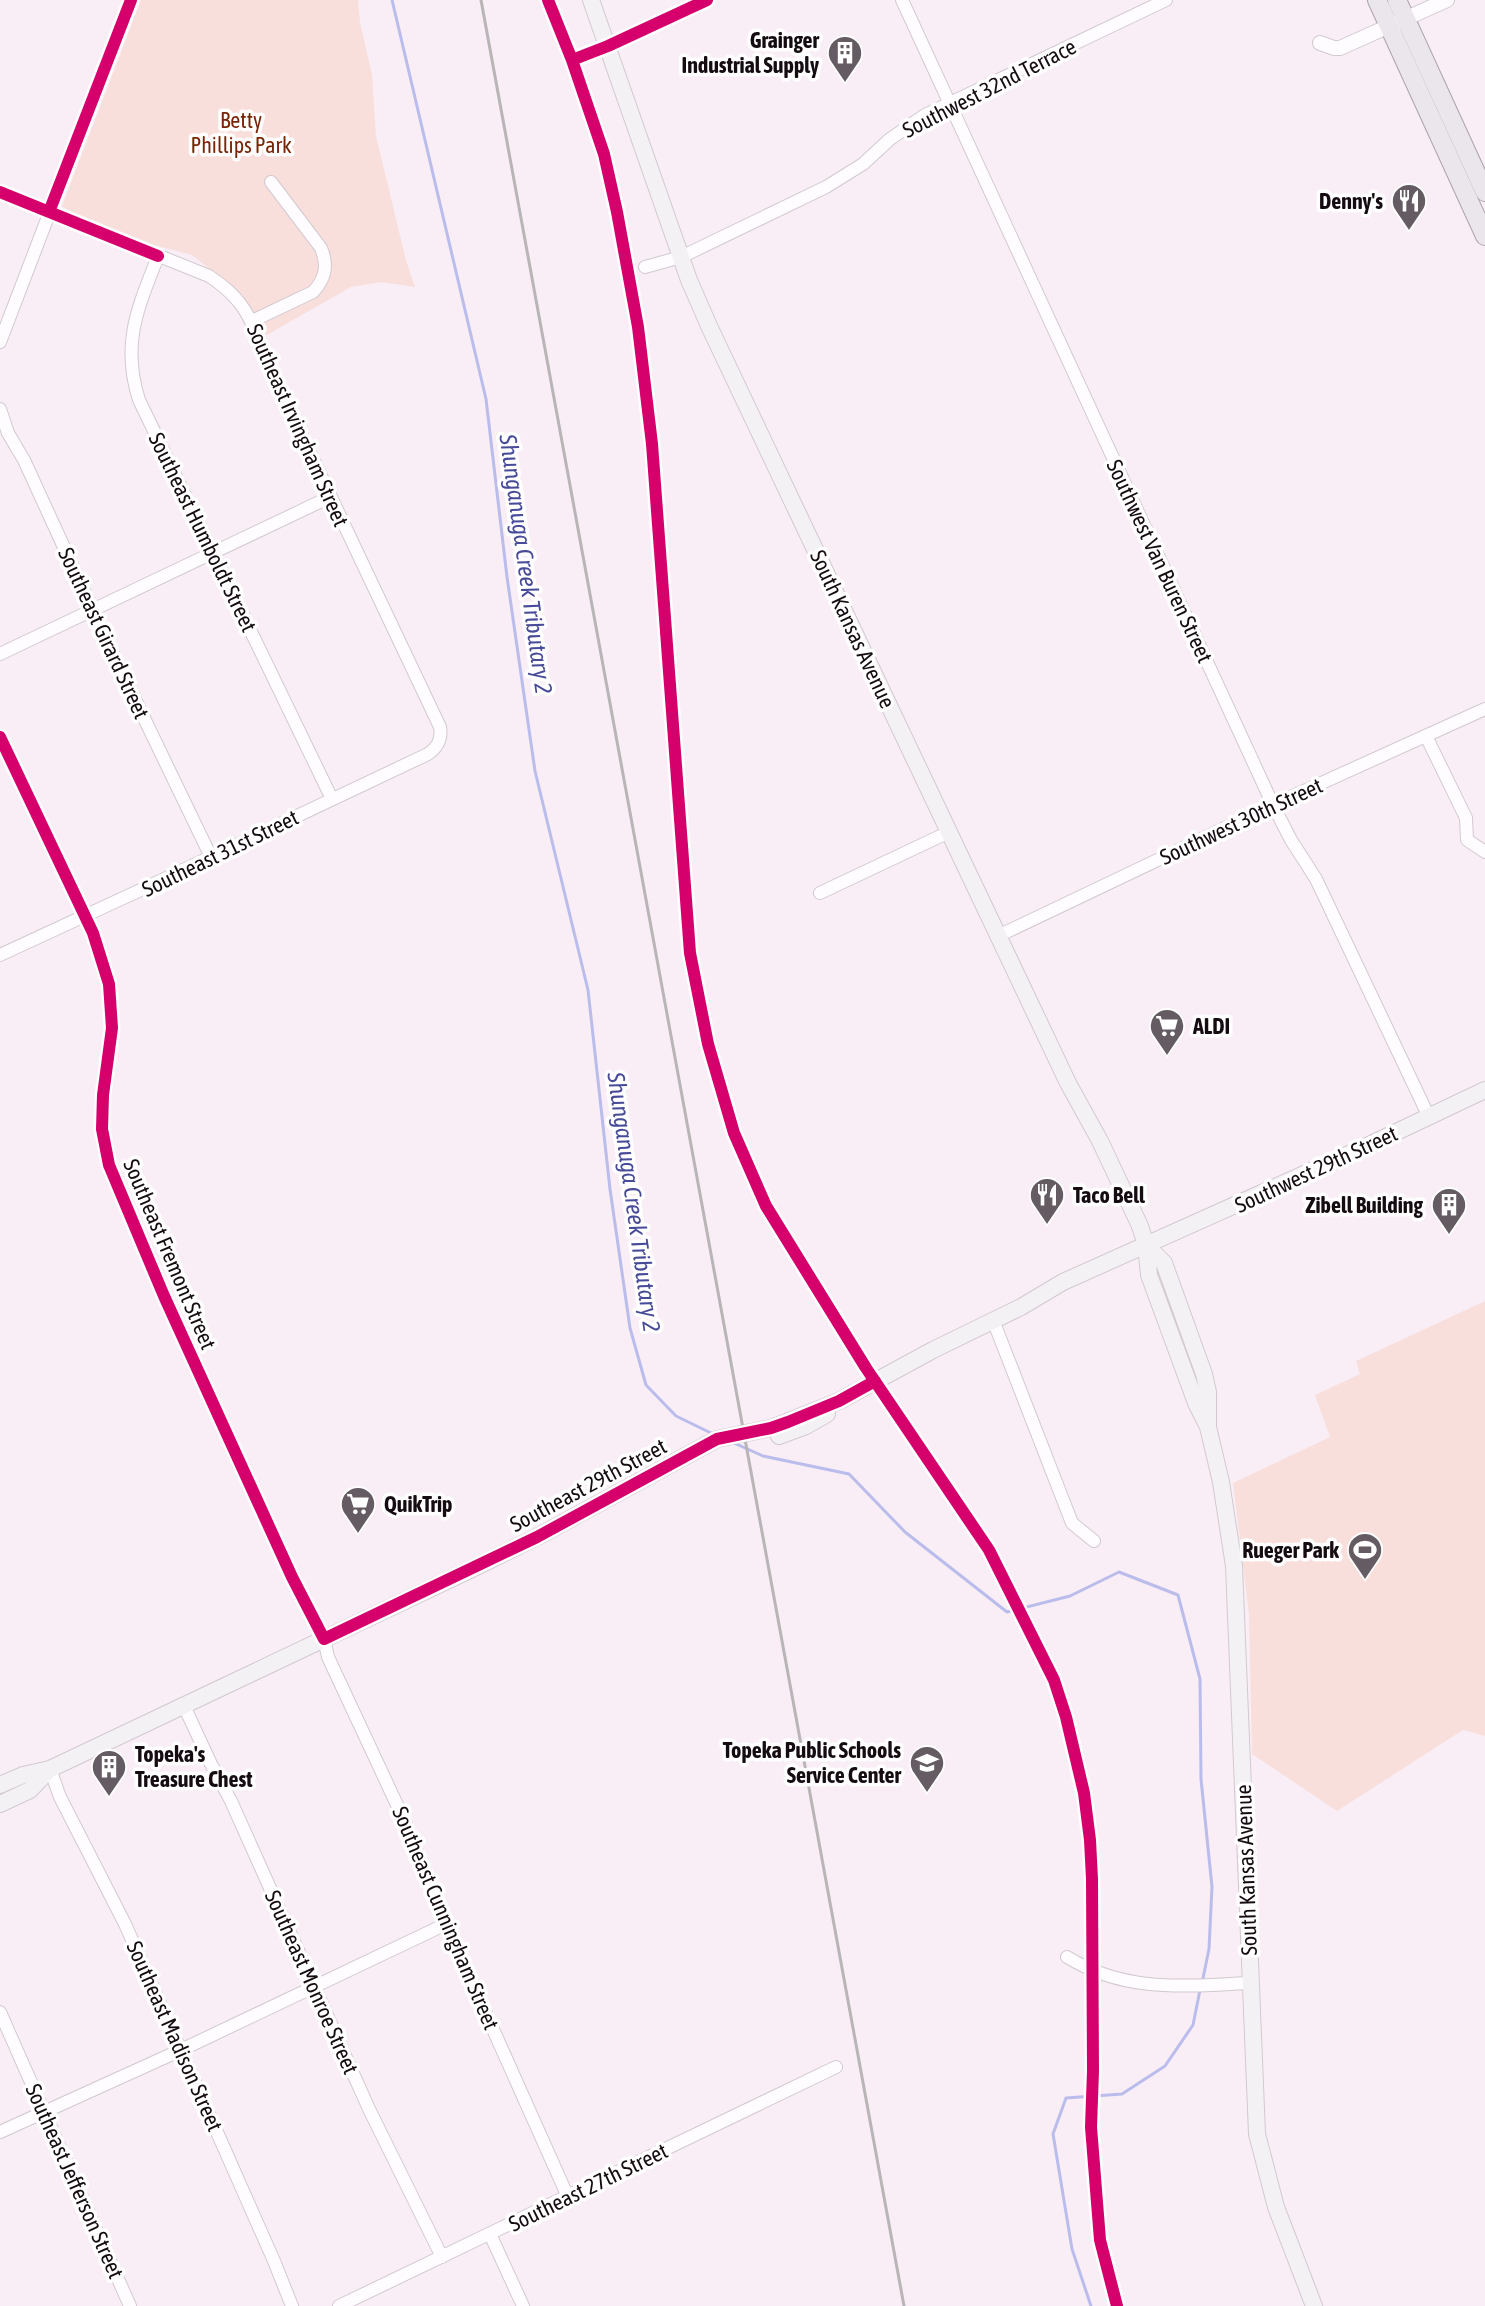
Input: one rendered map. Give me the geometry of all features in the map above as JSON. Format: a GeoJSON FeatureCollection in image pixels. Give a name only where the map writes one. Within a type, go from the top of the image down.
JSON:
{"type":"FeatureCollection","features":[{"type":"Feature","properties":{"kind":"main road","name":"South Kansas Avenue"},"geometry":{"type":"LineString","coordinates":[[591,0],[681,257],[709,326],[1068,1083],[1105,1151],[1140,1226],[1146,1245],[1149,1275],[1196,1403],[1208,1427],[1221,1482],[1234,1566],[1254,2107],[1260,2154],[1276,2207],[1314,2306]]}},
{"type":"Feature","properties":{"kind":"main road"},"geometry":{"type":"LineString","coordinates":[[1377,0],[1397,22],[1463,167],[1485,236]]}},
{"type":"Feature","properties":{"kind":"main road"},"geometry":{"type":"LineString","coordinates":[[1397,0],[1397,22]]}},
{"type":"Feature","properties":{"kind":"main road"},"geometry":{"type":"LineString","coordinates":[[1463,167],[1485,192]]}},
{"type":"Feature","properties":{"kind":"main road","name":"Southwest 29th Street"},"geometry":{"type":"LineString","coordinates":[[1146,1245],[1485,1090]]}},
{"type":"Feature","properties":{"kind":"main road","name":"Southeast 29th Street"},"geometry":{"type":"LineString","coordinates":[[0,1785],[23,1775],[50,1769],[537,1537],[717,1439],[771,1428],[839,1401],[1034,1300],[1064,1281],[1146,1245]]}},
{"type":"Feature","properties":{"kind":"main road","name":"Southeast 29th Street"},"geometry":{"type":"LineString","coordinates":[[0,1804],[30,1790],[50,1769]]}},
{"type":"Feature","properties":{"kind":"street"},"geometry":{"type":"LineString","coordinates":[[0,342],[131,0]]}},
{"type":"Feature","properties":{"kind":"street"},"geometry":{"type":"LineString","coordinates":[[608,46],[707,0]]}},
{"type":"Feature","properties":{"kind":"street","name":"Southwest Van Buren Street"},"geometry":{"type":"LineString","coordinates":[[902,0],[1273,805],[1316,879],[1429,1117]]}},
{"type":"Feature","properties":{"kind":"street","name":"Southwest 32nd Terrace"},"geometry":{"type":"LineString","coordinates":[[645,267],[681,257],[844,177],[906,127],[1166,0]]}},
{"type":"Feature","properties":{"kind":"street"},"geometry":{"type":"LineString","coordinates":[[1320,43],[1340,48],[1447,0]]}},
{"type":"Feature","properties":{"kind":"street"},"geometry":{"type":"LineString","coordinates":[[252,321],[313,292],[321,284],[326,267],[321,248],[271,182]]}},
{"type":"Feature","properties":{"kind":"street","name":"Southeast Irvingham Street"},"geometry":{"type":"LineString","coordinates":[[0,192],[209,276],[236,297],[252,321],[258,343],[440,727],[437,746]]}},
{"type":"Feature","properties":{"kind":"street","name":"Southeast Humboldt Street"},"geometry":{"type":"LineString","coordinates":[[158,256],[136,312],[132,331],[131,369],[139,400],[332,799]]}},
{"type":"Feature","properties":{"kind":"street","name":"Southeast Girard Street"},"geometry":{"type":"LineString","coordinates":[[0,409],[8,433],[24,460],[211,857]]}},
{"type":"Feature","properties":{"kind":"street"},"geometry":{"type":"LineString","coordinates":[[0,654],[330,497]]}},
{"type":"Feature","properties":{"kind":"street","name":"Southwest 30th Street"},"geometry":{"type":"LineString","coordinates":[[998,936],[1273,805],[1485,709]]}},
{"type":"Feature","properties":{"kind":"street"},"geometry":{"type":"LineString","coordinates":[[1426,736],[1466,818],[1467,840],[1485,852]]}},
{"type":"Feature","properties":{"kind":"street","name":"Southeast Fremont Street"},"geometry":{"type":"LineString","coordinates":[[0,737],[85,916],[100,951],[109,984],[112,1028],[102,1129],[109,1165],[292,1577],[324,1639]]}},
{"type":"Feature","properties":{"kind":"street","name":"Southeast 31st Street"},"geometry":{"type":"LineString","coordinates":[[0,955],[428,754],[437,746]]}},
{"type":"Feature","properties":{"kind":"street"},"geometry":{"type":"LineString","coordinates":[[820,893],[949,832]]}},
{"type":"Feature","properties":{"kind":"street"},"geometry":{"type":"LineString","coordinates":[[993,1320],[1072,1523],[1094,1541]]}},
{"type":"Feature","properties":{"kind":"street","name":"Southeast Cunningham Street"},"geometry":{"type":"LineString","coordinates":[[324,1639],[328,1657],[405,1822],[446,1924],[568,2197]]}},
{"type":"Feature","properties":{"kind":"street","name":"Southeast Monroe Street"},"geometry":{"type":"LineString","coordinates":[[184,1706],[231,1801],[369,2109],[442,2257]]}},
{"type":"Feature","properties":{"kind":"street","name":"Southeast Madison Street"},"geometry":{"type":"LineString","coordinates":[[50,1769],[60,1797],[125,1924],[292,2306]]}},
{"type":"Feature","properties":{"kind":"street"},"geometry":{"type":"LineString","coordinates":[[0,2132],[446,1924]]}},
{"type":"Feature","properties":{"kind":"street"},"geometry":{"type":"LineString","coordinates":[[1067,1957],[1099,1974],[1157,1986],[1249,1983]]}},
{"type":"Feature","properties":{"kind":"street","name":"Southeast Jefferson Street"},"geometry":{"type":"LineString","coordinates":[[0,2012],[130,2306]]}},
{"type":"Feature","properties":{"kind":"street","name":"Southeast 27th Street"},"geometry":{"type":"LineString","coordinates":[[339,2306],[836,2067]]}},
{"type":"Feature","properties":{"kind":"street"},"geometry":{"type":"LineString","coordinates":[[490,2234],[523,2306]]}},
{"type":"Feature","properties":{"kind":"green space","name":"Betty Phillips Park"},"geometry":{"type":"Polygon","coordinates":[[[141,0],[358,0],[372,75],[376,136],[415,287],[381,282],[351,287],[265,336],[242,295],[192,255],[85,221],[62,206],[141,0]]]}},
{"type":"Feature","properties":{"kind":"green space","name":"Rueger Park"},"geometry":{"type":"Polygon","coordinates":[[[1485,1301],[1485,1736],[1463,1730],[1337,1811],[1252,1754],[1249,1615],[1233,1483],[1330,1437],[1315,1395],[1360,1374],[1356,1361],[1485,1301]]]}},
{"type":"Feature","properties":{"kind":"waterway","name":"Shunganuga Creek Tributary 2"},"geometry":{"type":"LineString","coordinates":[[392,0],[486,399],[507,577],[535,771],[588,990],[610,1189],[630,1328],[646,1385],[676,1416],[713,1434]]}},
{"type":"Feature","properties":{"kind":"waterway","name":"Shunganuga Creek Tributary 2"},"geometry":{"type":"LineString","coordinates":[[734,1443],[763,1456],[849,1474],[905,1532],[1007,1612],[1070,1596],[1119,1572],[1178,1595],[1200,1679],[1201,1779],[1212,1887],[1209,1949],[1202,1983]]}},
{"type":"Feature","properties":{"kind":"waterway","name":"Shunganuga Creek Tributary 2"},"geometry":{"type":"LineString","coordinates":[[1091,2306],[1072,2249],[1053,2134],[1066,2098],[1122,2094],[1165,2066],[1193,2025],[1200,1990]]}},
{"type":"Feature","properties":{"kind":"railway"},"geometry":{"type":"LineString","coordinates":[[481,0],[904,2306]]}},
{"type":"Feature","properties":{"kind":"cycle path"},"geometry":{"type":"LineString","coordinates":[[49,212],[131,0]]}},
{"type":"Feature","properties":{"kind":"cycle path"},"geometry":{"type":"LineString","coordinates":[[548,0],[604,154],[638,327],[652,444],[690,953],[708,1044],[734,1133],[766,1206],[866,1368],[989,1550],[1054,1680],[1066,1717],[1084,1793],[1090,1840],[1091,2127],[1100,2240],[1117,2306]]}},
{"type":"Feature","properties":{"kind":"cycle path"},"geometry":{"type":"LineString","coordinates":[[572,60],[707,0]]}},
{"type":"Feature","properties":{"kind":"cycle path"},"geometry":{"type":"LineString","coordinates":[[0,192],[158,256]]}},
{"type":"Feature","properties":{"kind":"cycle path"},"geometry":{"type":"LineString","coordinates":[[0,737],[93,933],[109,984],[112,1028],[102,1129],[109,1165],[164,1296],[292,1577],[324,1639],[537,1537],[717,1439],[788,1422],[839,1401],[875,1381]]}},
{"type":"Feature","properties":{"kind":"place","name":"Grainger Industrial Supply"},"geometry":{"type":"Point","coordinates":[845,84]}},
{"type":"Feature","properties":{"kind":"place","name":"Denny's"},"geometry":{"type":"Point","coordinates":[1409,232]}},
{"type":"Feature","properties":{"kind":"place","name":"ALDI"},"geometry":{"type":"Point","coordinates":[1167,1057]}},
{"type":"Feature","properties":{"kind":"place","name":"Taco Bell"},"geometry":{"type":"Point","coordinates":[1047,1226]}},
{"type":"Feature","properties":{"kind":"place","name":"Zibell Building"},"geometry":{"type":"Point","coordinates":[1449,1236]}},
{"type":"Feature","properties":{"kind":"place","name":"QuikTrip"},"geometry":{"type":"Point","coordinates":[358,1535]}},
{"type":"Feature","properties":{"kind":"place","name":"Rueger Park"},"geometry":{"type":"Point","coordinates":[1365,1581]}},
{"type":"Feature","properties":{"kind":"place","name":"Topeka Public Schools Service Center"},"geometry":{"type":"Point","coordinates":[927,1794]}},
{"type":"Feature","properties":{"kind":"place","name":"Topeka's Treasure Chest"},"geometry":{"type":"Point","coordinates":[109,1798]}}]}
